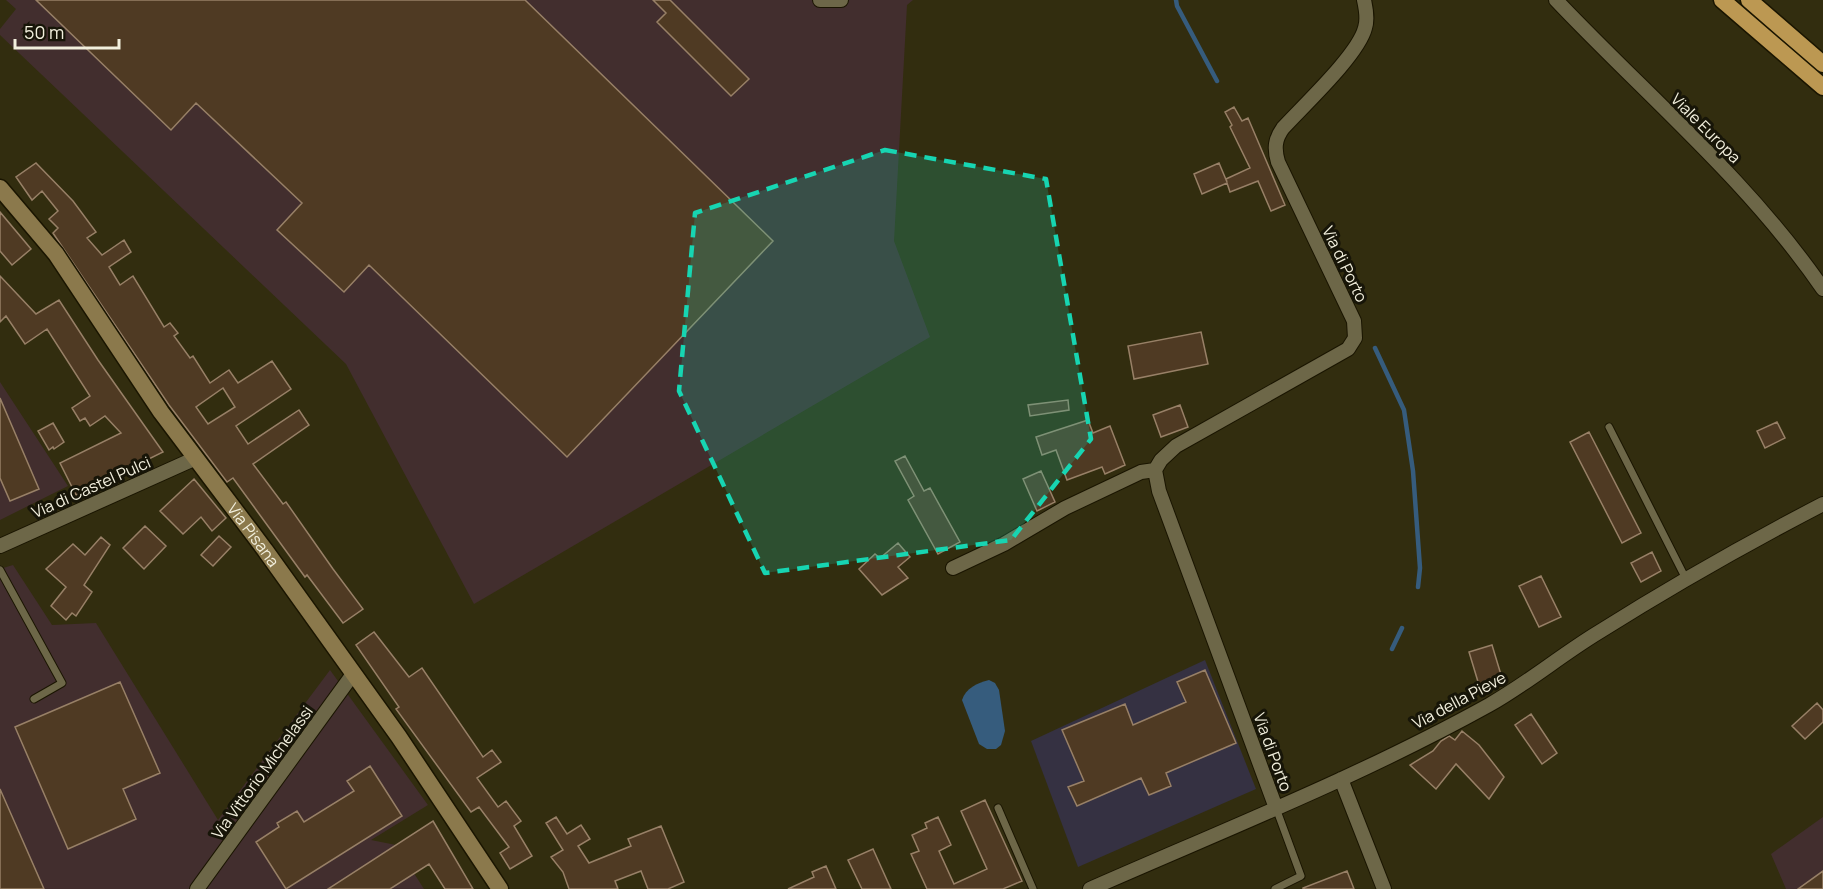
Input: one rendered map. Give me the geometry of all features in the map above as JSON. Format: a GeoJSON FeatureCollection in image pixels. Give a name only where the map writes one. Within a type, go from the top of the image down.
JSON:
{"type":"FeatureCollection","features":[{"type":"Feature","properties":{"kind":"highway"},"geometry":{"type":"LineString","coordinates":[[1722,0],[1823,87]]}},
{"type":"Feature","properties":{"kind":"highway"},"geometry":{"type":"LineString","coordinates":[[1749,0],[1823,64]]}},
{"type":"Feature","properties":{"kind":"main road","name":"Via Pisana"},"geometry":{"type":"LineString","coordinates":[[0,188],[56,254],[161,412],[265,550],[438,794],[500,889]]}},
{"type":"Feature","properties":{"kind":"street"},"geometry":{"type":"LineString","coordinates":[[820,0],[841,0]]}},
{"type":"Feature","properties":{"kind":"street","name":"Via di Porto"},"geometry":{"type":"LineString","coordinates":[[1276,808],[1159,491],[1155,470],[1161,460],[1176,446],[1348,349],[1352,344],[1356,330],[1354,321],[1278,162],[1275,146],[1277,136],[1283,128],[1347,58],[1362,37],[1366,26],[1367,11],[1364,0]]}},
{"type":"Feature","properties":{"kind":"street","name":"Viale Europa"},"geometry":{"type":"LineString","coordinates":[[1556,0],[1733,178],[1803,260],[1823,289]]}},
{"type":"Feature","properties":{"kind":"street","name":"Via di Castel Pulci"},"geometry":{"type":"LineString","coordinates":[[0,546],[196,458]]}},
{"type":"Feature","properties":{"kind":"street"},"geometry":{"type":"LineString","coordinates":[[953,568],[1004,544],[1065,508],[1141,472],[1155,470]]}},
{"type":"Feature","properties":{"kind":"street","name":"Via della Pieve"},"geometry":{"type":"LineString","coordinates":[[1090,889],[1341,779],[1515,690],[1596,633],[1740,547],[1823,504]]}},
{"type":"Feature","properties":{"kind":"street","name":"Via Vittorio Michelassi"},"geometry":{"type":"LineString","coordinates":[[197,889],[353,674]]}},
{"type":"Feature","properties":{"kind":"street"},"geometry":{"type":"LineString","coordinates":[[1341,779],[1384,889]]}},
{"type":"Feature","properties":{"kind":"lane"},"geometry":{"type":"LineString","coordinates":[[1609,427],[1686,579]]}},
{"type":"Feature","properties":{"kind":"lane"},"geometry":{"type":"LineString","coordinates":[[0,570],[62,683],[34,699]]}},
{"type":"Feature","properties":{"kind":"lane"},"geometry":{"type":"LineString","coordinates":[[998,808],[1033,889]]}},
{"type":"Feature","properties":{"kind":"lane"},"geometry":{"type":"LineString","coordinates":[[1275,889],[1301,876],[1276,808]]}},
{"type":"Feature","properties":{"kind":"highlighted area"},"geometry":{"type":"Polygon","coordinates":[[[885,150],[1046,179],[1091,439],[1011,540],[765,573],[679,391],[695,213],[885,150]]]}},
{"type":"Feature","properties":{"kind":"shaded area"},"geometry":{"type":"Polygon","coordinates":[[[6,0],[913,0],[907,5],[894,241],[930,337],[474,604],[346,364],[0,35],[0,29],[16,9],[6,0]]]}},
{"type":"Feature","properties":{"kind":"shaded area"},"geometry":{"type":"Polygon","coordinates":[[[0,382],[68,486],[0,520],[0,382]]]}},
{"type":"Feature","properties":{"kind":"shaded area"},"geometry":{"type":"Polygon","coordinates":[[[13,565],[52,625],[96,623],[218,820],[330,670],[428,805],[371,840],[396,845],[424,889],[0,889],[0,569],[13,565]]]}},
{"type":"Feature","properties":{"kind":"shaded area"},"geometry":{"type":"Polygon","coordinates":[[[1205,660],[1256,789],[1078,867],[1031,741],[1205,660]]]}},
{"type":"Feature","properties":{"kind":"shaded area"},"geometry":{"type":"Polygon","coordinates":[[[1823,817],[1823,889],[1786,889],[1771,854],[1823,817]]]}},
{"type":"Feature","properties":{"kind":"water"},"geometry":{"type":"Polygon","coordinates":[[[989,680],[995,683],[999,690],[1005,731],[1001,745],[996,749],[987,749],[979,744],[962,700],[972,687],[989,680]]]}},
{"type":"Feature","properties":{"kind":"building"},"geometry":{"type":"Polygon","coordinates":[[[36,0],[525,0],[773,241],[567,457],[369,265],[344,292],[277,230],[302,203],[196,103],[171,130],[36,0]]]}},
{"type":"Feature","properties":{"kind":"building"},"geometry":{"type":"Polygon","coordinates":[[[653,0],[670,0],[749,79],[731,96],[657,22],[666,13],[653,0]]]}},
{"type":"Feature","properties":{"kind":"building"},"geometry":{"type":"Polygon","coordinates":[[[1234,107],[1242,121],[1248,118],[1285,205],[1271,211],[1258,181],[1230,192],[1227,183],[1202,194],[1194,174],[1219,163],[1227,182],[1226,179],[1250,168],[1225,112],[1234,107]]]}},
{"type":"Feature","properties":{"kind":"building"},"geometry":{"type":"Polygon","coordinates":[[[36,163],[73,201],[96,232],[87,238],[102,255],[124,240],[131,252],[109,267],[120,285],[133,276],[164,327],[170,323],[178,333],[174,336],[190,358],[193,356],[210,383],[229,370],[238,383],[272,361],[291,389],[236,426],[248,444],[299,410],[309,425],[253,464],[283,504],[286,502],[363,609],[343,623],[307,575],[305,577],[233,478],[227,482],[169,405],[53,233],[58,228],[49,219],[58,211],[42,191],[32,200],[16,177],[36,163]],[[223,388],[196,407],[208,424],[235,407],[223,388]]]}},
{"type":"Feature","properties":{"kind":"building"},"geometry":{"type":"Polygon","coordinates":[[[0,212],[31,249],[12,265],[0,251],[0,212]]]}},
{"type":"Feature","properties":{"kind":"building"},"geometry":{"type":"Polygon","coordinates":[[[0,276],[36,314],[59,300],[163,452],[76,495],[60,463],[121,433],[105,416],[90,426],[85,418],[80,421],[72,408],[90,396],[47,329],[25,344],[6,316],[0,322],[0,276]]]}},
{"type":"Feature","properties":{"kind":"building"},"geometry":{"type":"Polygon","coordinates":[[[1201,332],[1208,364],[1134,379],[1128,346],[1201,332]]]}},
{"type":"Feature","properties":{"kind":"building"},"geometry":{"type":"Polygon","coordinates":[[[0,398],[39,489],[10,501],[0,478],[0,398]]]}},
{"type":"Feature","properties":{"kind":"building"},"geometry":{"type":"Polygon","coordinates":[[[1068,400],[1069,410],[1030,416],[1028,405],[1068,400]]]}},
{"type":"Feature","properties":{"kind":"building"},"geometry":{"type":"Polygon","coordinates":[[[1180,405],[1188,427],[1161,437],[1153,415],[1180,405]]]}},
{"type":"Feature","properties":{"kind":"building"},"geometry":{"type":"Polygon","coordinates":[[[1088,420],[1093,433],[1110,426],[1125,465],[1105,474],[1102,467],[1067,480],[1056,450],[1042,455],[1036,437],[1088,420]]]}},
{"type":"Feature","properties":{"kind":"building"},"geometry":{"type":"Polygon","coordinates":[[[1777,422],[1785,438],[1765,448],[1757,431],[1777,422]]]}},
{"type":"Feature","properties":{"kind":"building"},"geometry":{"type":"Polygon","coordinates":[[[53,423],[64,442],[49,450],[38,431],[53,423]]]}},
{"type":"Feature","properties":{"kind":"building"},"geometry":{"type":"Polygon","coordinates":[[[1589,432],[1641,533],[1622,543],[1570,442],[1589,432]]]}},
{"type":"Feature","properties":{"kind":"building"},"geometry":{"type":"Polygon","coordinates":[[[905,456],[924,491],[930,488],[960,542],[938,554],[908,500],[914,496],[895,461],[905,456]]]}},
{"type":"Feature","properties":{"kind":"building"},"geometry":{"type":"Polygon","coordinates":[[[1041,471],[1055,502],[1037,511],[1023,479],[1041,471]]]}},
{"type":"Feature","properties":{"kind":"building"},"geometry":{"type":"Polygon","coordinates":[[[194,479],[226,518],[212,531],[201,517],[183,534],[160,511],[194,479]]]}},
{"type":"Feature","properties":{"kind":"building"},"geometry":{"type":"Polygon","coordinates":[[[145,526],[166,546],[144,569],[123,548],[145,526]]]}},
{"type":"Feature","properties":{"kind":"building"},"geometry":{"type":"Polygon","coordinates":[[[219,536],[231,547],[213,566],[201,555],[219,536]]]}},
{"type":"Feature","properties":{"kind":"building"},"geometry":{"type":"Polygon","coordinates":[[[101,537],[110,545],[84,585],[92,592],[76,616],[72,613],[66,620],[51,606],[66,587],[46,569],[73,544],[85,555],[101,537]]]}},
{"type":"Feature","properties":{"kind":"building"},"geometry":{"type":"Polygon","coordinates":[[[898,543],[910,557],[898,567],[908,578],[882,595],[859,569],[875,554],[880,558],[898,543]]]}},
{"type":"Feature","properties":{"kind":"building"},"geometry":{"type":"Polygon","coordinates":[[[1652,552],[1661,571],[1641,582],[1631,563],[1652,552]]]}},
{"type":"Feature","properties":{"kind":"building"},"geometry":{"type":"Polygon","coordinates":[[[1541,576],[1561,617],[1539,627],[1519,586],[1541,576]]]}},
{"type":"Feature","properties":{"kind":"building"},"geometry":{"type":"Polygon","coordinates":[[[374,632],[409,677],[422,668],[483,757],[492,750],[501,762],[477,778],[498,807],[506,801],[521,821],[514,826],[532,856],[510,869],[500,853],[509,847],[479,807],[471,812],[396,709],[399,707],[356,645],[374,632]]]}},
{"type":"Feature","properties":{"kind":"building"},"geometry":{"type":"Polygon","coordinates":[[[1492,645],[1502,678],[1479,685],[1469,652],[1492,645]]]}},
{"type":"Feature","properties":{"kind":"building"},"geometry":{"type":"Polygon","coordinates":[[[1205,670],[1236,743],[1166,773],[1171,786],[1149,795],[1141,778],[1077,806],[1068,787],[1084,781],[1062,730],[1125,704],[1133,725],[1186,702],[1177,682],[1205,670]]]}},
{"type":"Feature","properties":{"kind":"building"},"geometry":{"type":"Polygon","coordinates":[[[120,682],[160,773],[123,789],[136,819],[68,849],[15,727],[120,682]]]}},
{"type":"Feature","properties":{"kind":"building"},"geometry":{"type":"Polygon","coordinates":[[[1817,703],[1823,710],[1823,722],[1805,739],[1792,726],[1817,703]]]}},
{"type":"Feature","properties":{"kind":"building"},"geometry":{"type":"Polygon","coordinates":[[[1531,714],[1557,753],[1542,764],[1515,725],[1531,714]]]}},
{"type":"Feature","properties":{"kind":"building"},"geometry":{"type":"Polygon","coordinates":[[[1462,731],[1479,745],[1504,777],[1489,799],[1456,764],[1436,789],[1410,765],[1433,751],[1441,741],[1449,736],[1455,740],[1462,731]]]}},
{"type":"Feature","properties":{"kind":"building"},"geometry":{"type":"Polygon","coordinates":[[[370,766],[402,816],[286,889],[256,842],[279,827],[277,823],[297,811],[304,822],[354,791],[347,781],[370,766]]]}},
{"type":"Feature","properties":{"kind":"building"},"geometry":{"type":"Polygon","coordinates":[[[0,789],[44,889],[0,889],[0,789]]]}},
{"type":"Feature","properties":{"kind":"building"},"geometry":{"type":"Polygon","coordinates":[[[985,800],[1022,881],[1003,889],[927,889],[911,854],[919,851],[912,835],[927,828],[925,823],[938,817],[951,845],[939,851],[954,884],[987,869],[961,811],[985,800]]]}},
{"type":"Feature","properties":{"kind":"building"},"geometry":{"type":"Polygon","coordinates":[[[556,817],[567,834],[581,825],[590,839],[578,846],[589,863],[631,846],[628,839],[661,826],[684,882],[668,889],[648,889],[641,871],[615,881],[618,889],[569,889],[563,872],[551,857],[563,850],[546,823],[556,817]]]}},
{"type":"Feature","properties":{"kind":"building"},"geometry":{"type":"Polygon","coordinates":[[[433,821],[473,889],[445,889],[429,864],[390,889],[328,889],[433,821]]]}},
{"type":"Feature","properties":{"kind":"building"},"geometry":{"type":"Polygon","coordinates":[[[873,849],[891,889],[862,889],[848,860],[873,849]]]}},
{"type":"Feature","properties":{"kind":"building"},"geometry":{"type":"Polygon","coordinates":[[[826,866],[836,889],[788,889],[814,877],[812,872],[826,866]]]}},
{"type":"Feature","properties":{"kind":"building"},"geometry":{"type":"Polygon","coordinates":[[[1347,871],[1354,889],[1303,889],[1303,888],[1347,871]]]}},
{"type":"Feature","properties":{"kind":"building"},"geometry":{"type":"Polygon","coordinates":[[[1823,871],[1823,889],[1798,889],[1823,871]]]}},
{"type":"Feature","properties":{"kind":"waterway"},"geometry":{"type":"LineString","coordinates":[[1176,0],[1177,6],[1217,81]]}},
{"type":"Feature","properties":{"kind":"waterway"},"geometry":{"type":"LineString","coordinates":[[1375,348],[1404,410],[1413,471],[1420,568],[1418,587]]}},
{"type":"Feature","properties":{"kind":"waterway"},"geometry":{"type":"LineString","coordinates":[[1392,649],[1402,628]]}}]}
